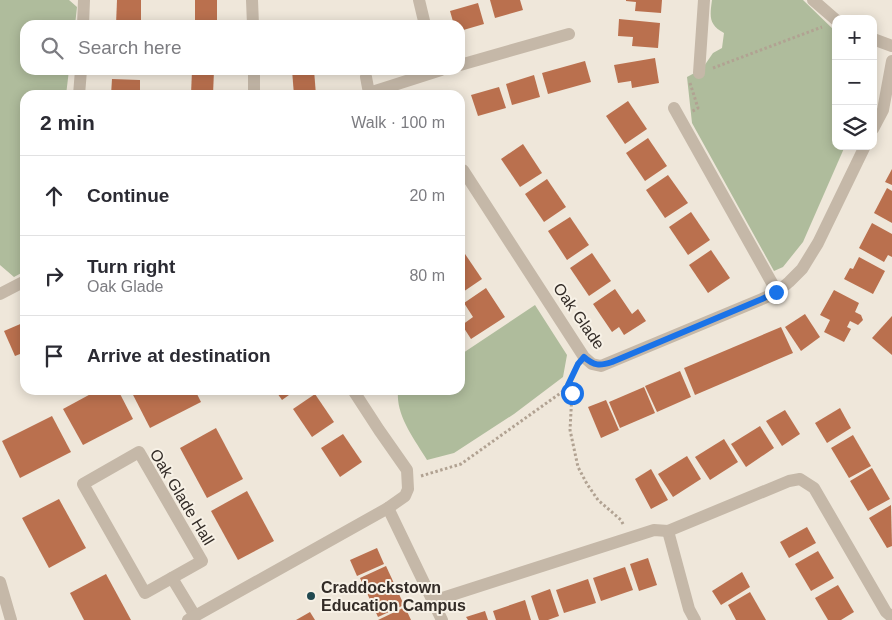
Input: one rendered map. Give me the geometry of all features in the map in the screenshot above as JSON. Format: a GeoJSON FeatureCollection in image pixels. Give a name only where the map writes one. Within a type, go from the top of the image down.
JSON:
{"type":"FeatureCollection","features":[{"type":"Feature","properties":{"kind":"street"},"geometry":{"type":"LineString","coordinates":[[83,20],[84,0]]}},
{"type":"Feature","properties":{"kind":"street"},"geometry":{"type":"LineString","coordinates":[[252,0],[253,20]]}},
{"type":"Feature","properties":{"kind":"street"},"geometry":{"type":"LineString","coordinates":[[419,0],[424,20]]}},
{"type":"Feature","properties":{"kind":"street"},"geometry":{"type":"LineString","coordinates":[[699,73],[704,0]]}},
{"type":"Feature","properties":{"kind":"street"},"geometry":{"type":"LineString","coordinates":[[813,0],[832,23]]}},
{"type":"Feature","properties":{"kind":"street"},"geometry":{"type":"LineString","coordinates":[[465,64],[569,34]]}},
{"type":"Feature","properties":{"kind":"street"},"geometry":{"type":"LineString","coordinates":[[877,40],[892,46]]}},
{"type":"Feature","properties":{"kind":"street"},"geometry":{"type":"LineString","coordinates":[[877,124],[887,113],[892,61]]}},
{"type":"Feature","properties":{"kind":"street"},"geometry":{"type":"LineString","coordinates":[[79,90],[81,75]]}},
{"type":"Feature","properties":{"kind":"street"},"geometry":{"type":"LineString","coordinates":[[254,75],[254,90]]}},
{"type":"Feature","properties":{"kind":"street"},"geometry":{"type":"LineString","coordinates":[[380,90],[424,75]]}},
{"type":"Feature","properties":{"kind":"street"},"geometry":{"type":"LineString","coordinates":[[366,77],[368,90]]}},
{"type":"Feature","properties":{"kind":"street"},"geometry":{"type":"LineString","coordinates":[[674,108],[776,292]]}},
{"type":"Feature","properties":{"kind":"street","name":"Oak Glade"},"geometry":{"type":"LineString","coordinates":[[465,173],[584,357],[592,364],[600,366],[674,337],[776,292],[802,269],[818,244],[863,150]]}},
{"type":"Feature","properties":{"kind":"street"},"geometry":{"type":"LineString","coordinates":[[0,294],[20,284]]}},
{"type":"Feature","properties":{"kind":"street"},"geometry":{"type":"LineString","coordinates":[[172,578],[191,618],[388,508],[405,496],[409,480],[407,470],[356,395]]}},
{"type":"Feature","properties":{"kind":"street","name":"Oak Glade Hall"},"geometry":{"type":"LineString","coordinates":[[139,452],[202,561],[172,578],[145,593],[83,484],[139,452]]}},
{"type":"Feature","properties":{"kind":"street"},"geometry":{"type":"LineString","coordinates":[[433,601],[654,530],[668,531],[789,481],[800,479],[814,488],[886,612],[892,617]]}},
{"type":"Feature","properties":{"kind":"street"},"geometry":{"type":"LineString","coordinates":[[388,508],[442,620]]}},
{"type":"Feature","properties":{"kind":"street"},"geometry":{"type":"LineString","coordinates":[[668,531],[689,609],[695,620]]}},
{"type":"Feature","properties":{"kind":"street"},"geometry":{"type":"LineString","coordinates":[[0,582],[11,620]]}},
{"type":"Feature","properties":{"kind":"path"},"geometry":{"type":"LineString","coordinates":[[681,120],[698,108],[690,83],[695,80],[694,75],[832,23]]}},
{"type":"Feature","properties":{"kind":"path"},"geometry":{"type":"LineString","coordinates":[[409,480],[461,464],[562,392],[584,357]]}},
{"type":"Feature","properties":{"kind":"path"},"geometry":{"type":"LineString","coordinates":[[568,385],[572,393],[570,430],[578,467],[598,500],[622,520],[628,538]]}},
{"type":"Feature","properties":{"kind":"green space"},"geometry":{"type":"Polygon","coordinates":[[[0,0],[69,0],[77,7],[76,20],[20,20],[20,75],[68,75],[67,90],[20,90],[20,274],[14,277],[0,265],[0,0]]]}},
{"type":"Feature","properties":{"kind":"green space"},"geometry":{"type":"Polygon","coordinates":[[[712,0],[803,0],[832,28],[832,150],[843,150],[803,242],[783,267],[774,271],[692,123],[687,77],[702,69],[713,53],[722,48],[724,33],[713,23],[712,0]]]}},
{"type":"Feature","properties":{"kind":"green space"},"geometry":{"type":"Polygon","coordinates":[[[535,305],[567,355],[563,377],[514,414],[454,453],[427,460],[403,419],[398,395],[465,395],[465,352],[535,305]]]}},
{"type":"Feature","properties":{"kind":"building"},"geometry":{"type":"Polygon","coordinates":[[[117,0],[141,0],[141,20],[116,20],[117,0]]]}},
{"type":"Feature","properties":{"kind":"building"},"geometry":{"type":"Polygon","coordinates":[[[195,0],[217,0],[217,20],[195,20],[195,0]]]}},
{"type":"Feature","properties":{"kind":"building"},"geometry":{"type":"Polygon","coordinates":[[[490,0],[520,0],[523,10],[495,18],[490,0]]]}},
{"type":"Feature","properties":{"kind":"building"},"geometry":{"type":"Polygon","coordinates":[[[626,0],[662,0],[661,13],[635,11],[636,2],[626,0]]]}},
{"type":"Feature","properties":{"kind":"building"},"geometry":{"type":"Polygon","coordinates":[[[478,3],[484,24],[465,30],[465,20],[453,20],[450,11],[478,3]]]}},
{"type":"Feature","properties":{"kind":"building"},"geometry":{"type":"Polygon","coordinates":[[[619,19],[660,23],[658,48],[632,46],[633,37],[618,36],[619,19]]]}},
{"type":"Feature","properties":{"kind":"building"},"geometry":{"type":"Polygon","coordinates":[[[655,58],[659,83],[632,88],[631,81],[618,83],[614,65],[655,58]]]}},
{"type":"Feature","properties":{"kind":"building"},"geometry":{"type":"Polygon","coordinates":[[[585,61],[591,82],[548,94],[542,73],[585,61]]]}},
{"type":"Feature","properties":{"kind":"building"},"geometry":{"type":"Polygon","coordinates":[[[192,75],[214,75],[213,90],[191,90],[192,75]]]}},
{"type":"Feature","properties":{"kind":"building"},"geometry":{"type":"Polygon","coordinates":[[[292,75],[314,75],[316,90],[294,90],[292,75]]]}},
{"type":"Feature","properties":{"kind":"building"},"geometry":{"type":"Polygon","coordinates":[[[534,75],[540,97],[512,105],[506,84],[534,75]]]}},
{"type":"Feature","properties":{"kind":"building"},"geometry":{"type":"Polygon","coordinates":[[[112,79],[140,80],[140,90],[111,90],[112,79]]]}},
{"type":"Feature","properties":{"kind":"building"},"geometry":{"type":"Polygon","coordinates":[[[499,87],[506,108],[478,116],[471,95],[499,87]]]}},
{"type":"Feature","properties":{"kind":"building"},"geometry":{"type":"Polygon","coordinates":[[[628,101],[647,129],[625,144],[606,116],[628,101]]]}},
{"type":"Feature","properties":{"kind":"building"},"geometry":{"type":"Polygon","coordinates":[[[648,138],[667,166],[645,181],[626,153],[648,138]]]}},
{"type":"Feature","properties":{"kind":"building"},"geometry":{"type":"Polygon","coordinates":[[[523,144],[542,173],[520,187],[501,159],[523,144]]]}},
{"type":"Feature","properties":{"kind":"building"},"geometry":{"type":"Polygon","coordinates":[[[892,169],[892,185],[885,182],[892,169]]]}},
{"type":"Feature","properties":{"kind":"building"},"geometry":{"type":"Polygon","coordinates":[[[668,175],[688,203],[665,218],[646,190],[668,175]]]}},
{"type":"Feature","properties":{"kind":"building"},"geometry":{"type":"Polygon","coordinates":[[[547,179],[566,207],[544,222],[525,194],[547,179]]]}},
{"type":"Feature","properties":{"kind":"building"},"geometry":{"type":"Polygon","coordinates":[[[887,188],[892,191],[892,223],[874,213],[887,188]]]}},
{"type":"Feature","properties":{"kind":"building"},"geometry":{"type":"Polygon","coordinates":[[[691,212],[710,240],[688,255],[669,227],[691,212]]]}},
{"type":"Feature","properties":{"kind":"building"},"geometry":{"type":"Polygon","coordinates":[[[570,217],[589,245],[567,260],[548,231],[570,217]]]}},
{"type":"Feature","properties":{"kind":"building"},"geometry":{"type":"Polygon","coordinates":[[[872,223],[892,234],[892,257],[888,255],[884,262],[859,248],[872,223]]]}},
{"type":"Feature","properties":{"kind":"building"},"geometry":{"type":"Polygon","coordinates":[[[711,250],[730,278],[708,293],[689,265],[711,250]]]}},
{"type":"Feature","properties":{"kind":"building"},"geometry":{"type":"Polygon","coordinates":[[[592,253],[611,281],[589,296],[570,268],[592,253]]]}},
{"type":"Feature","properties":{"kind":"building"},"geometry":{"type":"Polygon","coordinates":[[[465,254],[482,279],[465,291],[465,254]]]}},
{"type":"Feature","properties":{"kind":"building"},"geometry":{"type":"Polygon","coordinates":[[[859,257],[885,271],[873,294],[844,279],[850,268],[853,269],[859,257]]]}},
{"type":"Feature","properties":{"kind":"building"},"geometry":{"type":"Polygon","coordinates":[[[486,288],[505,317],[471,339],[465,330],[465,323],[473,317],[465,302],[486,288]]]}},
{"type":"Feature","properties":{"kind":"building"},"geometry":{"type":"Polygon","coordinates":[[[615,289],[632,314],[638,309],[646,321],[624,335],[619,327],[612,332],[593,304],[615,289]]]}},
{"type":"Feature","properties":{"kind":"building"},"geometry":{"type":"Polygon","coordinates":[[[834,290],[859,303],[855,312],[861,315],[863,320],[858,325],[850,321],[847,327],[851,329],[844,342],[824,332],[830,320],[820,315],[834,290]]]}},
{"type":"Feature","properties":{"kind":"building"},"geometry":{"type":"Polygon","coordinates":[[[805,314],[820,337],[801,351],[785,327],[805,314]]]}},
{"type":"Feature","properties":{"kind":"building"},"geometry":{"type":"Polygon","coordinates":[[[892,316],[892,355],[872,338],[892,316]]]}},
{"type":"Feature","properties":{"kind":"building"},"geometry":{"type":"Polygon","coordinates":[[[20,324],[20,354],[15,356],[4,331],[20,324]]]}},
{"type":"Feature","properties":{"kind":"building"},"geometry":{"type":"Polygon","coordinates":[[[781,327],[793,353],[695,395],[684,368],[781,327]]]}},
{"type":"Feature","properties":{"kind":"building"},"geometry":{"type":"Polygon","coordinates":[[[680,371],[691,397],[657,412],[645,386],[680,371]]]}},
{"type":"Feature","properties":{"kind":"building"},"geometry":{"type":"Polygon","coordinates":[[[644,387],[655,413],[620,428],[609,402],[644,387]]]}},
{"type":"Feature","properties":{"kind":"building"},"geometry":{"type":"Polygon","coordinates":[[[89,395],[121,395],[133,419],[83,445],[63,409],[89,395]]]}},
{"type":"Feature","properties":{"kind":"building"},"geometry":{"type":"Polygon","coordinates":[[[133,395],[198,395],[201,402],[150,428],[133,395]]]}},
{"type":"Feature","properties":{"kind":"building"},"geometry":{"type":"Polygon","coordinates":[[[278,395],[289,395],[282,400],[278,395]]]}},
{"type":"Feature","properties":{"kind":"building"},"geometry":{"type":"Polygon","coordinates":[[[316,395],[334,422],[312,437],[293,409],[316,395]]]}},
{"type":"Feature","properties":{"kind":"building"},"geometry":{"type":"Polygon","coordinates":[[[606,400],[619,430],[601,438],[588,407],[606,400]]]}},
{"type":"Feature","properties":{"kind":"building"},"geometry":{"type":"Polygon","coordinates":[[[840,408],[851,428],[827,443],[815,423],[840,408]]]}},
{"type":"Feature","properties":{"kind":"building"},"geometry":{"type":"Polygon","coordinates":[[[785,410],[800,434],[782,446],[766,421],[785,410]]]}},
{"type":"Feature","properties":{"kind":"building"},"geometry":{"type":"Polygon","coordinates":[[[52,416],[71,452],[20,478],[2,441],[52,416]]]}},
{"type":"Feature","properties":{"kind":"building"},"geometry":{"type":"Polygon","coordinates":[[[760,426],[774,448],[746,467],[731,444],[760,426]]]}},
{"type":"Feature","properties":{"kind":"building"},"geometry":{"type":"Polygon","coordinates":[[[216,428],[243,479],[207,498],[180,448],[216,428]]]}},
{"type":"Feature","properties":{"kind":"building"},"geometry":{"type":"Polygon","coordinates":[[[343,434],[362,462],[340,477],[321,448],[343,434]]]}},
{"type":"Feature","properties":{"kind":"building"},"geometry":{"type":"Polygon","coordinates":[[[853,435],[871,466],[849,478],[831,448],[853,435]]]}},
{"type":"Feature","properties":{"kind":"building"},"geometry":{"type":"Polygon","coordinates":[[[724,439],[738,462],[710,480],[695,457],[724,439]]]}},
{"type":"Feature","properties":{"kind":"building"},"geometry":{"type":"Polygon","coordinates":[[[687,456],[701,479],[673,497],[658,474],[687,456]]]}},
{"type":"Feature","properties":{"kind":"building"},"geometry":{"type":"Polygon","coordinates":[[[872,468],[890,499],[868,511],[850,481],[872,468]]]}},
{"type":"Feature","properties":{"kind":"building"},"geometry":{"type":"Polygon","coordinates":[[[651,469],[668,500],[651,509],[635,479],[651,469]]]}},
{"type":"Feature","properties":{"kind":"building"},"geometry":{"type":"Polygon","coordinates":[[[247,491],[274,541],[238,560],[211,511],[247,491]]]}},
{"type":"Feature","properties":{"kind":"building"},"geometry":{"type":"Polygon","coordinates":[[[59,499],[86,548],[49,568],[22,518],[59,499]]]}},
{"type":"Feature","properties":{"kind":"building"},"geometry":{"type":"Polygon","coordinates":[[[891,505],[892,546],[887,548],[869,518],[891,505]]]}},
{"type":"Feature","properties":{"kind":"building"},"geometry":{"type":"Polygon","coordinates":[[[807,527],[816,543],[789,558],[780,542],[807,527]]]}},
{"type":"Feature","properties":{"kind":"building"},"geometry":{"type":"Polygon","coordinates":[[[377,548],[384,564],[357,576],[350,560],[377,548]]]}},
{"type":"Feature","properties":{"kind":"building"},"geometry":{"type":"Polygon","coordinates":[[[818,551],[834,578],[811,591],[795,564],[818,551]]]}},
{"type":"Feature","properties":{"kind":"building"},"geometry":{"type":"Polygon","coordinates":[[[648,558],[657,585],[639,591],[630,564],[648,558]]]}},
{"type":"Feature","properties":{"kind":"building"},"geometry":{"type":"Polygon","coordinates":[[[386,566],[404,605],[378,617],[360,578],[386,566]]]}},
{"type":"Feature","properties":{"kind":"building"},"geometry":{"type":"Polygon","coordinates":[[[625,567],[633,590],[601,601],[593,578],[625,567]]]}},
{"type":"Feature","properties":{"kind":"building"},"geometry":{"type":"Polygon","coordinates":[[[742,572],[750,587],[721,605],[712,591],[742,572]]]}},
{"type":"Feature","properties":{"kind":"building"},"geometry":{"type":"Polygon","coordinates":[[[106,574],[131,620],[84,620],[70,593],[106,574]]]}},
{"type":"Feature","properties":{"kind":"building"},"geometry":{"type":"Polygon","coordinates":[[[588,579],[596,603],[564,613],[556,590],[588,579]]]}},
{"type":"Feature","properties":{"kind":"building"},"geometry":{"type":"Polygon","coordinates":[[[838,585],[854,612],[841,620],[828,620],[815,598],[838,585]]]}},
{"type":"Feature","properties":{"kind":"building"},"geometry":{"type":"Polygon","coordinates":[[[550,589],[559,616],[548,620],[539,620],[531,596],[550,589]]]}},
{"type":"Feature","properties":{"kind":"building"},"geometry":{"type":"Polygon","coordinates":[[[750,592],[766,620],[736,620],[728,605],[750,592]]]}},
{"type":"Feature","properties":{"kind":"building"},"geometry":{"type":"Polygon","coordinates":[[[525,600],[531,620],[496,620],[493,611],[525,600]]]}},
{"type":"Feature","properties":{"kind":"building"},"geometry":{"type":"Polygon","coordinates":[[[405,607],[411,620],[378,620],[405,607]]]}},
{"type":"Feature","properties":{"kind":"building"},"geometry":{"type":"Polygon","coordinates":[[[485,611],[488,620],[468,620],[466,617],[485,611]]]}},
{"type":"Feature","properties":{"kind":"building"},"geometry":{"type":"Polygon","coordinates":[[[310,612],[315,620],[296,620],[310,612]]]}},
{"type":"Feature","properties":{"kind":"place","name":"Craddockstown Education Campus"},"geometry":{"type":"Point","coordinates":[311,596]}},
{"type":"Feature","properties":{"kind":"route"},"geometry":{"type":"LineString","coordinates":[[572,393],[568,385],[578,364],[584,357],[592,364],[600,366],[612,362],[776,292]]}}]}
